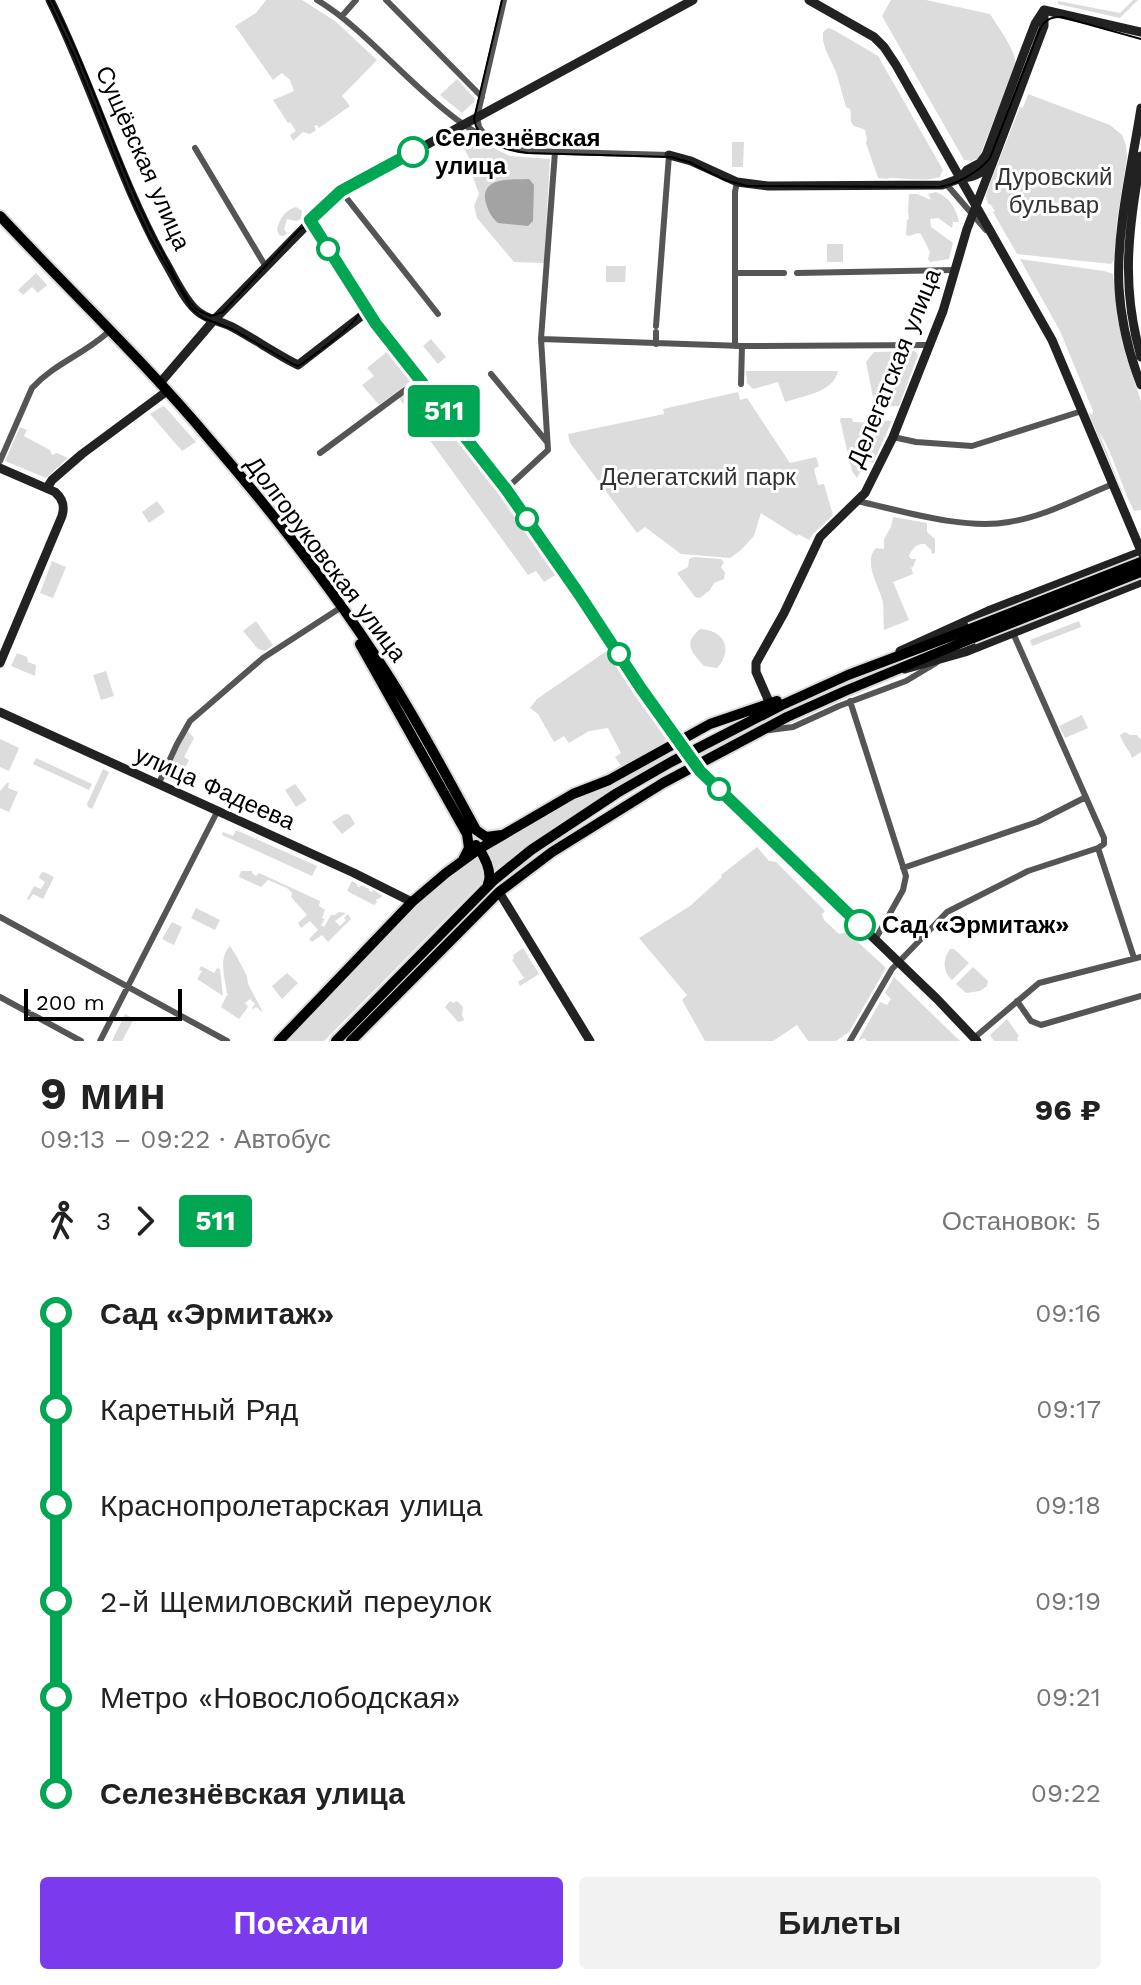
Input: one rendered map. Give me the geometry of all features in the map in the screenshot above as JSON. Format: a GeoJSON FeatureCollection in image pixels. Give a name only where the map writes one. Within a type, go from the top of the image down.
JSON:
{"type":"FeatureCollection","features":[{"type":"Feature","properties":{"kind":"main road","name":"Сущёвская улица"},"geometry":{"type":"LineString","coordinates":[[50,0],[151,235],[193,307],[298,365],[368,311]]}},
{"type":"Feature","properties":{"kind":"main road"},"geometry":{"type":"LineString","coordinates":[[809,0],[869,33],[882,44],[961,178],[974,210],[997,243],[1052,340],[1141,552],[957,624],[889,659]]}},
{"type":"Feature","properties":{"kind":"main road"},"geometry":{"type":"LineString","coordinates":[[47,488],[86,450],[161,389],[214,320],[341,191],[690,1]]}},
{"type":"Feature","properties":{"kind":"main road"},"geometry":{"type":"LineString","coordinates":[[669,155],[691,161],[737,182],[768,186],[947,185],[961,178],[986,155],[1035,24],[1045,6],[1141,32]]}},
{"type":"Feature","properties":{"kind":"main road","name":"Делегатская улица"},"geometry":{"type":"LineString","coordinates":[[770,704],[755,666],[817,542],[868,488],[893,437],[945,305],[974,210],[1044,26],[1045,6]]}},
{"type":"Feature","properties":{"kind":"main road"},"geometry":{"type":"LineString","coordinates":[[1141,108],[1123,221],[1119,284],[1127,344],[1141,385]]}},
{"type":"Feature","properties":{"kind":"main road"},"geometry":{"type":"LineString","coordinates":[[1141,156],[1130,222],[1127,275],[1132,320],[1141,357]]}},
{"type":"Feature","properties":{"kind":"main road"},"geometry":{"type":"LineString","coordinates":[[961,178],[971,178],[994,159]]}},
{"type":"Feature","properties":{"kind":"main road"},"geometry":{"type":"LineString","coordinates":[[0,216],[161,389]]}},
{"type":"Feature","properties":{"kind":"main road"},"geometry":{"type":"LineString","coordinates":[[310,220],[368,311],[506,489],[687,754],[759,829],[976,1040]]}},
{"type":"Feature","properties":{"kind":"main road"},"geometry":{"type":"LineString","coordinates":[[0,224],[161,389]]}},
{"type":"Feature","properties":{"kind":"main road","name":"Долгоруковская улица"},"geometry":{"type":"LineString","coordinates":[[161,389],[337,610],[392,690]]}},
{"type":"Feature","properties":{"kind":"main road","name":"Долгоруковская улица"},"geometry":{"type":"LineString","coordinates":[[161,389],[213,443],[350,617],[471,832],[490,879]]}},
{"type":"Feature","properties":{"kind":"main road"},"geometry":{"type":"LineString","coordinates":[[0,468],[47,488],[61,498],[64,507],[0,663]]}},
{"type":"Feature","properties":{"kind":"main road"},"geometry":{"type":"LineString","coordinates":[[352,1041],[499,892],[523,872],[632,801],[817,703],[1141,562]]}},
{"type":"Feature","properties":{"kind":"main road"},"geometry":{"type":"LineString","coordinates":[[1104,566],[1114,568],[1120,582],[1120,587],[1113,593]]}},
{"type":"Feature","properties":{"kind":"main road"},"geometry":{"type":"LineString","coordinates":[[279,1041],[412,902],[479,849],[573,794],[609,780],[713,723],[1141,572]]}},
{"type":"Feature","properties":{"kind":"main road"},"geometry":{"type":"LineString","coordinates":[[894,671],[944,659],[1141,582]]}},
{"type":"Feature","properties":{"kind":"main road"},"geometry":{"type":"LineString","coordinates":[[336,1041],[490,879],[609,799],[687,754],[813,690]]}},
{"type":"Feature","properties":{"kind":"main road","name":"улица Фадеева"},"geometry":{"type":"LineString","coordinates":[[0,712],[412,902]]}},
{"type":"Feature","properties":{"kind":"main road"},"geometry":{"type":"LineString","coordinates":[[463,860],[469,848],[471,832],[486,837],[502,835]]}},
{"type":"Feature","properties":{"kind":"main road"},"geometry":{"type":"LineString","coordinates":[[516,862],[515,871],[523,872]]}},
{"type":"Feature","properties":{"kind":"main road"},"geometry":{"type":"LineString","coordinates":[[499,892],[590,1041]]}},
{"type":"Feature","properties":{"kind":"main road"},"geometry":{"type":"LineString","coordinates":[[464,909],[470,907],[474,910],[473,918]]}},
{"type":"Feature","properties":{"kind":"street"},"geometry":{"type":"LineString","coordinates":[[317,0],[342,16],[406,76],[464,124],[509,148],[669,155],[656,344]]}},
{"type":"Feature","properties":{"kind":"street"},"geometry":{"type":"LineString","coordinates":[[342,16],[356,0]]}},
{"type":"Feature","properties":{"kind":"street"},"geometry":{"type":"LineString","coordinates":[[386,0],[482,97]]}},
{"type":"Feature","properties":{"kind":"street"},"geometry":{"type":"LineString","coordinates":[[485,137],[477,117],[504,0]]}},
{"type":"Feature","properties":{"kind":"street"},"geometry":{"type":"LineString","coordinates":[[195,148],[266,267]]}},
{"type":"Feature","properties":{"kind":"street"},"geometry":{"type":"LineString","coordinates":[[506,489],[547,453],[543,339],[555,152]]}},
{"type":"Feature","properties":{"kind":"street"},"geometry":{"type":"LineString","coordinates":[[737,182],[735,273],[741,384]]}},
{"type":"Feature","properties":{"kind":"street"},"geometry":{"type":"LineString","coordinates":[[947,185],[974,210]]}},
{"type":"Feature","properties":{"kind":"street"},"geometry":{"type":"LineString","coordinates":[[341,191],[438,314]]}},
{"type":"Feature","properties":{"kind":"street"},"geometry":{"type":"LineString","coordinates":[[797,273],[954,270]]}},
{"type":"Feature","properties":{"kind":"street"},"geometry":{"type":"LineString","coordinates":[[735,273],[784,273]]}},
{"type":"Feature","properties":{"kind":"street"},"geometry":{"type":"LineString","coordinates":[[0,461],[32,388],[106,334]]}},
{"type":"Feature","properties":{"kind":"street"},"geometry":{"type":"LineString","coordinates":[[543,339],[738,346],[928,345]]}},
{"type":"Feature","properties":{"kind":"street"},"geometry":{"type":"LineString","coordinates":[[491,374],[547,442]]}},
{"type":"Feature","properties":{"kind":"street"},"geometry":{"type":"LineString","coordinates":[[320,453],[420,379]]}},
{"type":"Feature","properties":{"kind":"street"},"geometry":{"type":"LineString","coordinates":[[893,437],[972,446],[1082,411]]}},
{"type":"Feature","properties":{"kind":"street"},"geometry":{"type":"LineString","coordinates":[[857,501],[947,520],[1000,523],[1050,512],[1113,484]]}},
{"type":"Feature","properties":{"kind":"street"},"geometry":{"type":"LineString","coordinates":[[158,785],[192,719],[253,665],[337,610]]}},
{"type":"Feature","properties":{"kind":"street"},"geometry":{"type":"LineString","coordinates":[[850,1041],[898,962],[951,910],[1026,871],[1098,848],[1105,840],[1013,633]]}},
{"type":"Feature","properties":{"kind":"street"},"geometry":{"type":"LineString","coordinates":[[759,732],[793,727],[850,701],[906,681],[944,659]]}},
{"type":"Feature","properties":{"kind":"street"},"geometry":{"type":"LineString","coordinates":[[850,701],[903,868],[905,884],[875,940]]}},
{"type":"Feature","properties":{"kind":"street"},"geometry":{"type":"LineString","coordinates":[[903,868],[1037,822],[1086,797]]}},
{"type":"Feature","properties":{"kind":"street"},"geometry":{"type":"LineString","coordinates":[[100,1041],[217,812]]}},
{"type":"Feature","properties":{"kind":"street"},"geometry":{"type":"LineString","coordinates":[[976,1040],[1034,986],[1138,958],[1098,848]]}},
{"type":"Feature","properties":{"kind":"street"},"geometry":{"type":"LineString","coordinates":[[490,879],[499,892]]}},
{"type":"Feature","properties":{"kind":"street"},"geometry":{"type":"LineString","coordinates":[[0,917],[227,1041]]}},
{"type":"Feature","properties":{"kind":"street"},"geometry":{"type":"LineString","coordinates":[[1017,1001],[1031,1021],[1041,1025],[1141,996]]}},
{"type":"Feature","properties":{"kind":"street"},"geometry":{"type":"LineString","coordinates":[[0,997],[81,1041]]}},
{"type":"Feature","properties":{"kind":"green space"},"geometry":{"type":"Polygon","coordinates":[[[266,0],[302,0],[335,21],[377,60],[342,96],[350,106],[319,128],[314,126],[316,130],[310,134],[303,132],[293,141],[290,135],[296,131],[273,100],[294,91],[290,80],[282,73],[273,80],[235,26],[256,13],[266,0]]]}},
{"type":"Feature","properties":{"kind":"green space"},"geometry":{"type":"Polygon","coordinates":[[[891,0],[926,0],[990,14],[1009,45],[1016,64],[979,158],[964,160],[882,16],[891,0]]]}},
{"type":"Feature","properties":{"kind":"green space"},"geometry":{"type":"Polygon","coordinates":[[[1133,0],[1138,0],[1120,18],[1058,4],[1058,1],[1120,13],[1133,0]]]}},
{"type":"Feature","properties":{"kind":"green space"},"geometry":{"type":"Polygon","coordinates":[[[828,28],[878,56],[943,170],[940,177],[921,180],[878,178],[866,143],[865,130],[852,123],[850,109],[846,107],[837,75],[825,49],[823,32],[828,28]]]}},
{"type":"Feature","properties":{"kind":"green space"},"geometry":{"type":"Polygon","coordinates":[[[457,79],[475,99],[462,113],[440,95],[457,79]]]}},
{"type":"Feature","properties":{"kind":"green space","name":"Дуровский бульвар"},"geometry":{"type":"Polygon","coordinates":[[[1028,94],[1110,125],[1122,135],[1127,157],[1111,264],[1017,254],[995,211],[988,204],[987,191],[1028,94]]]}},
{"type":"Feature","properties":{"kind":"green space"},"geometry":{"type":"Polygon","coordinates":[[[473,138],[510,156],[550,159],[544,263],[514,262],[477,218],[474,206],[479,194],[473,177],[466,169],[472,163],[462,145],[473,138]]]}},
{"type":"Feature","properties":{"kind":"green space"},"geometry":{"type":"Polygon","coordinates":[[[732,142],[744,142],[743,167],[732,167],[732,142]]]}},
{"type":"Feature","properties":{"kind":"green space"},"geometry":{"type":"Polygon","coordinates":[[[936,192],[952,204],[959,222],[953,222],[952,228],[938,218],[930,219],[931,227],[953,243],[949,259],[930,262],[930,252],[921,234],[906,235],[909,194],[931,199],[928,194],[936,192]]]}},
{"type":"Feature","properties":{"kind":"green space"},"geometry":{"type":"Polygon","coordinates":[[[296,207],[302,211],[301,219],[287,219],[284,229],[287,233],[279,235],[277,229],[282,218],[296,207]]]}},
{"type":"Feature","properties":{"kind":"green space"},"geometry":{"type":"Polygon","coordinates":[[[827,244],[843,244],[843,262],[827,262],[827,244]]]}},
{"type":"Feature","properties":{"kind":"green space"},"geometry":{"type":"Polygon","coordinates":[[[1020,259],[1113,274],[1118,321],[1141,401],[1141,510],[1134,511],[1099,432],[1129,509],[1088,412],[1092,415],[1093,411],[1060,331],[1020,259]]]}},
{"type":"Feature","properties":{"kind":"green space"},"geometry":{"type":"Polygon","coordinates":[[[606,266],[626,266],[625,282],[606,282],[606,266]]]}},
{"type":"Feature","properties":{"kind":"green space"},"geometry":{"type":"Polygon","coordinates":[[[36,273],[47,285],[38,293],[32,287],[23,295],[18,290],[36,273]]]}},
{"type":"Feature","properties":{"kind":"green space"},"geometry":{"type":"Polygon","coordinates":[[[431,339],[446,357],[438,364],[423,346],[431,339]]]}},
{"type":"Feature","properties":{"kind":"green space"},"geometry":{"type":"Polygon","coordinates":[[[388,351],[411,381],[379,405],[362,385],[374,376],[367,368],[388,351]]]}},
{"type":"Feature","properties":{"kind":"green space"},"geometry":{"type":"Polygon","coordinates":[[[915,351],[918,355],[899,406],[875,407],[866,362],[874,352],[915,351]]]}},
{"type":"Feature","properties":{"kind":"green space"},"geometry":{"type":"Polygon","coordinates":[[[746,371],[838,371],[831,384],[785,402],[778,382],[753,389],[747,383],[746,371]]]}},
{"type":"Feature","properties":{"kind":"green space"},"geometry":{"type":"Polygon","coordinates":[[[415,386],[557,574],[544,582],[536,571],[528,575],[399,398],[415,386]]]}},
{"type":"Feature","properties":{"kind":"green space","name":"Делегатский парк"},"geometry":{"type":"Polygon","coordinates":[[[738,392],[740,400],[747,398],[790,463],[816,457],[819,466],[814,469],[818,485],[824,484],[833,515],[809,540],[761,513],[754,536],[730,558],[681,554],[645,527],[637,533],[570,443],[568,434],[664,414],[663,409],[738,392]]]}},
{"type":"Feature","properties":{"kind":"green space"},"geometry":{"type":"Polygon","coordinates":[[[163,406],[196,442],[182,451],[150,414],[163,406]]]}},
{"type":"Feature","properties":{"kind":"green space"},"geometry":{"type":"Polygon","coordinates":[[[841,418],[852,418],[853,422],[892,421],[873,463],[867,460],[857,478],[852,471],[841,418]]]}},
{"type":"Feature","properties":{"kind":"green space"},"geometry":{"type":"Polygon","coordinates":[[[20,427],[27,430],[24,436],[50,450],[52,455],[57,453],[68,458],[46,478],[5,461],[20,427]]]}},
{"type":"Feature","properties":{"kind":"green space"},"geometry":{"type":"Polygon","coordinates":[[[157,501],[165,512],[149,523],[142,512],[157,501]]]}},
{"type":"Feature","properties":{"kind":"green space"},"geometry":{"type":"Polygon","coordinates":[[[893,517],[927,523],[927,532],[935,539],[935,553],[932,554],[925,544],[912,551],[909,556],[916,559],[910,568],[913,574],[893,582],[909,620],[884,630],[883,603],[871,560],[876,548],[884,549],[884,539],[893,517]]]}},
{"type":"Feature","properties":{"kind":"green space"},"geometry":{"type":"Polygon","coordinates":[[[689,559],[721,559],[724,562],[721,567],[725,573],[724,579],[714,583],[700,598],[695,597],[677,573],[688,567],[689,559]]]}},
{"type":"Feature","properties":{"kind":"green space"},"geometry":{"type":"Polygon","coordinates":[[[52,561],[66,567],[53,598],[40,593],[52,561]]]}},
{"type":"Feature","properties":{"kind":"green space"},"geometry":{"type":"Polygon","coordinates":[[[256,621],[273,645],[265,651],[258,649],[243,631],[256,621]]]}},
{"type":"Feature","properties":{"kind":"green space"},"geometry":{"type":"Polygon","coordinates":[[[1079,621],[1081,627],[1032,646],[1030,640],[1079,621]]]}},
{"type":"Feature","properties":{"kind":"green space"},"geometry":{"type":"Polygon","coordinates":[[[700,629],[715,633],[724,642],[725,654],[717,668],[704,666],[691,648],[690,643],[700,629]]]}},
{"type":"Feature","properties":{"kind":"green space"},"geometry":{"type":"Polygon","coordinates":[[[608,650],[613,651],[666,734],[665,743],[622,767],[615,757],[621,753],[608,728],[589,731],[569,743],[564,736],[554,742],[538,714],[530,708],[537,699],[608,650]]]}},
{"type":"Feature","properties":{"kind":"green space"},"geometry":{"type":"Polygon","coordinates":[[[17,653],[36,665],[35,676],[11,666],[17,653]]]}},
{"type":"Feature","properties":{"kind":"green space"},"geometry":{"type":"Polygon","coordinates":[[[106,671],[114,696],[101,700],[93,675],[106,671]]]}},
{"type":"Feature","properties":{"kind":"green space"},"geometry":{"type":"Polygon","coordinates":[[[1082,715],[1088,728],[1065,738],[1059,726],[1082,715]]]}},
{"type":"Feature","properties":{"kind":"green space"},"geometry":{"type":"Polygon","coordinates":[[[187,730],[194,738],[184,757],[189,760],[177,784],[164,778],[187,730]]]}},
{"type":"Feature","properties":{"kind":"green space"},"geometry":{"type":"Polygon","coordinates":[[[1125,732],[1137,735],[1141,740],[1141,752],[1132,758],[1120,735],[1125,732]]]}},
{"type":"Feature","properties":{"kind":"green space"},"geometry":{"type":"Polygon","coordinates":[[[0,739],[19,748],[9,771],[0,767],[0,739]]]}},
{"type":"Feature","properties":{"kind":"green space"},"geometry":{"type":"Polygon","coordinates":[[[671,751],[666,759],[590,804],[494,870],[485,850],[575,797],[671,751]]]}},
{"type":"Feature","properties":{"kind":"green space"},"geometry":{"type":"Polygon","coordinates":[[[36,758],[92,784],[89,790],[33,764],[36,758]]]}},
{"type":"Feature","properties":{"kind":"green space"},"geometry":{"type":"Polygon","coordinates":[[[103,769],[109,772],[92,809],[87,804],[103,769]]]}},
{"type":"Feature","properties":{"kind":"green space"},"geometry":{"type":"Polygon","coordinates":[[[7,783],[8,788],[18,792],[9,812],[0,808],[0,791],[7,783]]]}},
{"type":"Feature","properties":{"kind":"green space"},"geometry":{"type":"Polygon","coordinates":[[[295,784],[307,800],[296,807],[285,790],[295,784]]]}},
{"type":"Feature","properties":{"kind":"green space"},"geometry":{"type":"Polygon","coordinates":[[[345,814],[350,815],[355,824],[342,834],[332,822],[345,814]]]}},
{"type":"Feature","properties":{"kind":"green space"},"geometry":{"type":"Polygon","coordinates":[[[236,830],[317,866],[312,876],[222,835],[223,832],[233,836],[236,830]]]}},
{"type":"Feature","properties":{"kind":"green space","name":"Сад «Эрмитаж»"},"geometry":{"type":"Polygon","coordinates":[[[757,847],[825,911],[822,914],[824,920],[839,934],[847,932],[886,968],[849,1032],[836,1041],[808,1041],[797,1025],[773,1041],[705,1041],[682,1000],[687,995],[639,938],[690,906],[721,875],[757,847]]]}},
{"type":"Feature","properties":{"kind":"green space"},"geometry":{"type":"Polygon","coordinates":[[[478,856],[485,872],[483,881],[324,1041],[285,1041],[424,895],[478,856]]]}},
{"type":"Feature","properties":{"kind":"green space"},"geometry":{"type":"Polygon","coordinates":[[[241,871],[252,871],[256,876],[259,873],[320,901],[319,906],[325,910],[321,925],[324,927],[331,915],[339,912],[346,913],[335,921],[340,926],[348,914],[351,919],[328,942],[322,935],[312,942],[309,939],[318,930],[310,921],[301,928],[298,923],[307,915],[287,888],[268,880],[261,887],[239,877],[241,871]]]}},
{"type":"Feature","properties":{"kind":"green space"},"geometry":{"type":"Polygon","coordinates":[[[44,872],[54,877],[43,899],[33,894],[27,899],[34,886],[41,889],[45,882],[39,878],[44,872]]]}},
{"type":"Feature","properties":{"kind":"green space"},"geometry":{"type":"Polygon","coordinates":[[[352,881],[383,896],[374,905],[347,891],[352,881]]]}},
{"type":"Feature","properties":{"kind":"green space"},"geometry":{"type":"Polygon","coordinates":[[[196,908],[220,920],[215,930],[191,918],[196,908]]]}},
{"type":"Feature","properties":{"kind":"green space"},"geometry":{"type":"Polygon","coordinates":[[[172,922],[182,927],[174,945],[162,939],[172,922]]]}},
{"type":"Feature","properties":{"kind":"green space"},"geometry":{"type":"Polygon","coordinates":[[[230,946],[263,1012],[252,1008],[255,1004],[250,999],[245,1003],[248,1007],[239,1019],[221,1007],[229,994],[223,962],[230,946]]]}},
{"type":"Feature","properties":{"kind":"green space"},"geometry":{"type":"Polygon","coordinates":[[[523,948],[539,974],[520,986],[518,982],[524,978],[512,960],[513,955],[523,948]]]}},
{"type":"Feature","properties":{"kind":"green space"},"geometry":{"type":"Polygon","coordinates":[[[950,949],[969,963],[952,980],[945,966],[950,949]]]}},
{"type":"Feature","properties":{"kind":"green space"},"geometry":{"type":"Polygon","coordinates":[[[201,966],[214,973],[217,968],[220,969],[223,996],[197,979],[202,971],[199,970],[201,966]]]}},
{"type":"Feature","properties":{"kind":"green space"},"geometry":{"type":"Polygon","coordinates":[[[973,967],[988,981],[987,986],[980,991],[966,993],[956,984],[973,967]]]}},
{"type":"Feature","properties":{"kind":"green space"},"geometry":{"type":"Polygon","coordinates":[[[287,973],[298,983],[282,999],[272,986],[287,973]]]}},
{"type":"Feature","properties":{"kind":"green space"},"geometry":{"type":"Polygon","coordinates":[[[894,977],[960,1041],[867,1041],[864,1038],[858,1041],[880,1002],[887,1005],[891,999],[885,993],[894,977]]]}},
{"type":"Feature","properties":{"kind":"green space"},"geometry":{"type":"Polygon","coordinates":[[[450,1001],[457,1001],[463,1007],[463,1021],[458,1022],[445,1007],[450,1001]]]}},
{"type":"Feature","properties":{"kind":"green space"},"geometry":{"type":"Polygon","coordinates":[[[125,1014],[134,1019],[122,1041],[112,1041],[125,1014]]]}},
{"type":"Feature","properties":{"kind":"green space"},"geometry":{"type":"Polygon","coordinates":[[[1007,1019],[1019,1036],[1018,1041],[994,1041],[990,1035],[1007,1019]]]}},
{"type":"Feature","properties":{"kind":"shaded area"},"geometry":{"type":"Polygon","coordinates":[[[529,179],[534,185],[533,221],[528,226],[498,223],[485,199],[489,186],[501,181],[529,179]]]}},
{"type":"Feature","properties":{"kind":"tram line"},"geometry":{"type":"LineString","coordinates":[[48,0],[149,236],[191,308],[203,318],[232,329],[298,366],[337,337],[360,313],[362,301],[330,248],[310,227],[300,229],[223,312],[211,316],[195,308],[182,290],[148,224],[52,0]]}},
{"type":"Feature","properties":{"kind":"tram line"},"geometry":{"type":"LineString","coordinates":[[502,0],[474,119],[487,140],[503,148],[528,153],[671,157],[747,186],[938,187],[952,184],[973,173],[990,158],[1039,31],[1048,20],[1062,17],[1141,39]]}},
{"type":"Feature","properties":{"kind":"bus line","name":"511"},"geometry":{"type":"LineString","coordinates":[[413,152],[341,191],[310,220],[376,324],[506,489],[700,771],[860,925]]}},
{"type":"Feature","properties":{"kind":"place","name":"Селезнёвская улица"},"geometry":{"type":"Point","coordinates":[413,152]}},
{"type":"Feature","properties":{"kind":"place","name":"Сад «Эрмитаж»"},"geometry":{"type":"Point","coordinates":[860,925]}}]}
